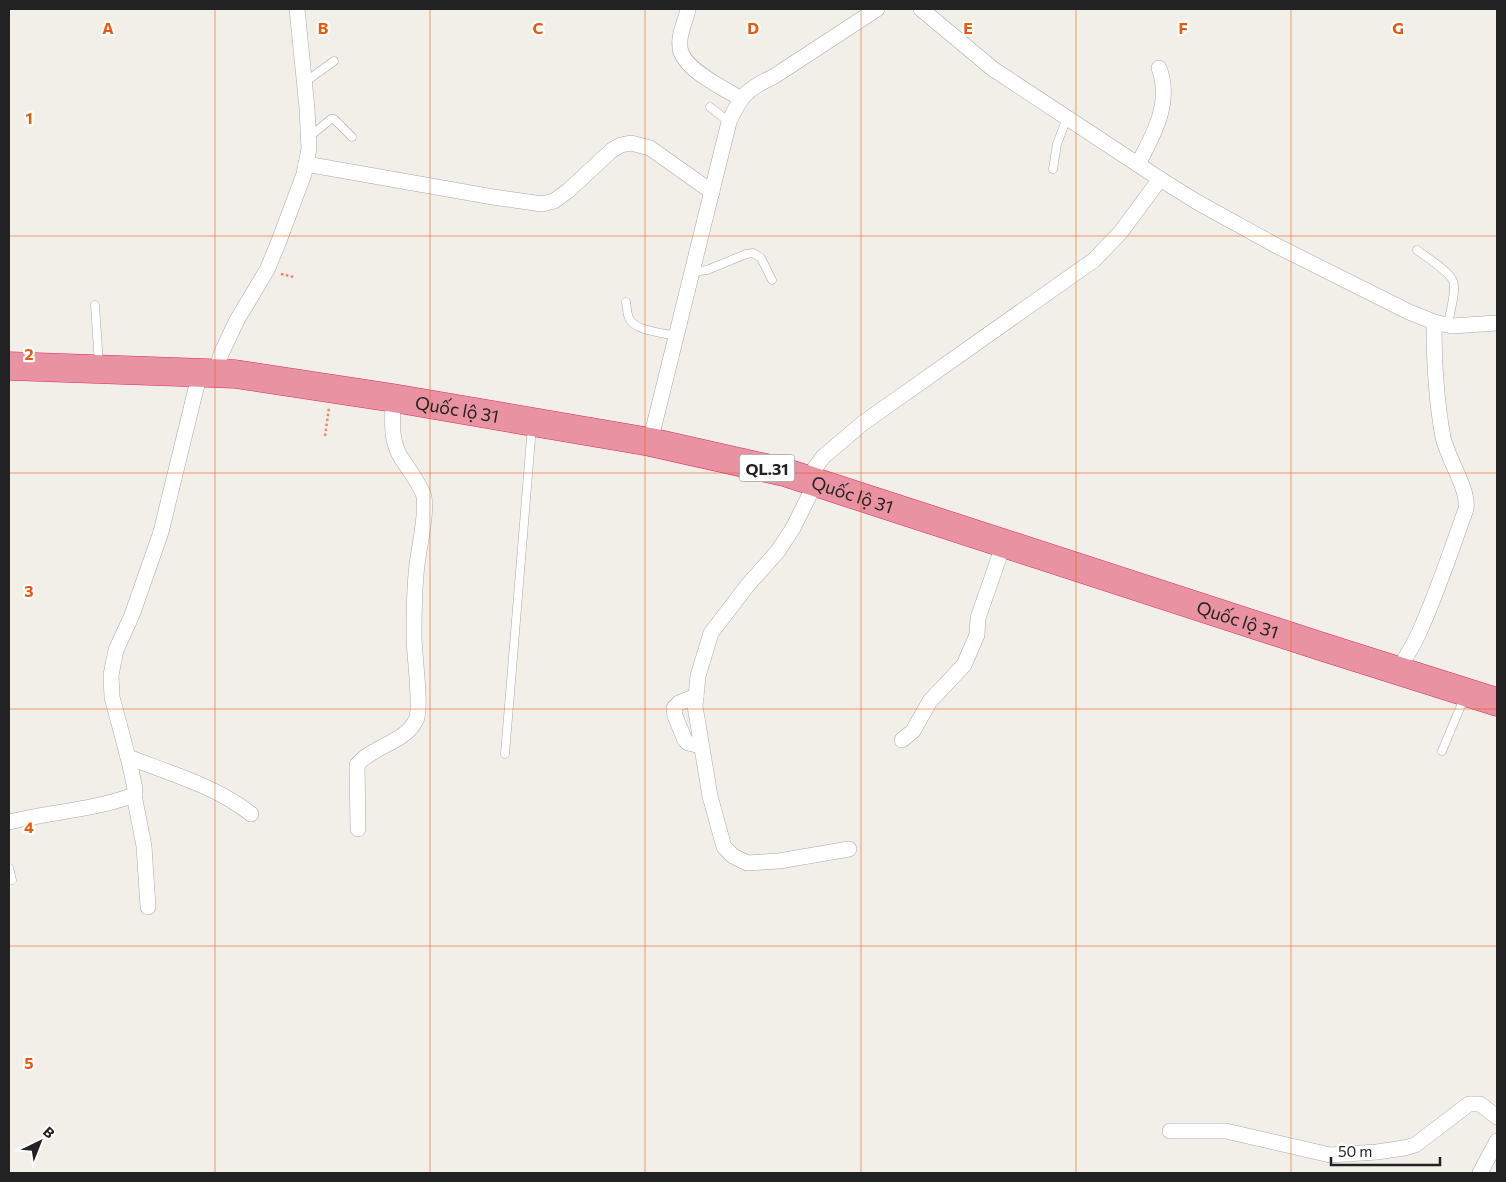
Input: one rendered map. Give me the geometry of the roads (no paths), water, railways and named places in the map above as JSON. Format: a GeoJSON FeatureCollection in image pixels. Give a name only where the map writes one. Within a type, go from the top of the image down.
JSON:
{"type":"FeatureCollection","features":[{"type":"Feature","properties":{"kind":"highway","name":"Quốc lộ 31"},"geometry":{"type":"LineString","coordinates":[[9,366],[236,374],[393,398],[600,435],[650,442],[784,472],[1497,702]]}},
{"type":"Feature","properties":{"kind":"street"},"geometry":{"type":"LineString","coordinates":[[148,907],[144,846],[134,795],[135,789],[112,697],[111,676],[116,650],[132,615],[161,532],[208,373],[221,354],[237,320],[267,270],[280,241],[306,164],[309,137],[297,9]]}},
{"type":"Feature","properties":{"kind":"street"},"geometry":{"type":"LineString","coordinates":[[688,9],[680,40],[680,49],[683,57],[699,73],[740,98]]}},
{"type":"Feature","properties":{"kind":"street"},"geometry":{"type":"LineString","coordinates":[[650,442],[729,122],[740,98],[754,86],[781,72],[877,9]]}},
{"type":"Feature","properties":{"kind":"street"},"geometry":{"type":"LineString","coordinates":[[921,9],[993,69],[1160,179],[1275,246],[1401,308],[1441,323],[1497,323]]}},
{"type":"Feature","properties":{"kind":"street"},"geometry":{"type":"LineString","coordinates":[[1138,164],[1156,127],[1162,105],[1164,81],[1159,68]]}},
{"type":"Feature","properties":{"kind":"street"},"geometry":{"type":"LineString","coordinates":[[306,164],[542,204],[554,201],[569,190],[612,150],[621,144],[631,143],[650,148],[712,192]]}},
{"type":"Feature","properties":{"kind":"street"},"geometry":{"type":"LineString","coordinates":[[849,849],[779,861],[747,863],[733,856],[724,847],[710,796],[695,706],[698,676],[711,633],[747,586],[778,551],[793,528],[811,480],[823,457],[863,423],[1094,260],[1120,234],[1160,179]]}},
{"type":"Feature","properties":{"kind":"street"},"geometry":{"type":"LineString","coordinates":[[1398,671],[1419,634],[1466,510],[1467,500],[1460,480],[1450,461],[1444,439],[1434,350],[1441,323]]}},
{"type":"Feature","properties":{"kind":"street"},"geometry":{"type":"LineString","coordinates":[[358,830],[357,765],[361,759],[395,740],[411,728],[417,718],[418,707],[414,646],[414,597],[424,496],[398,452],[393,437],[393,398]]}},
{"type":"Feature","properties":{"kind":"street"},"geometry":{"type":"LineString","coordinates":[[902,740],[913,731],[930,700],[964,664],[977,636],[978,618],[1004,543]]}},
{"type":"Feature","properties":{"kind":"street"},"geometry":{"type":"LineString","coordinates":[[696,696],[679,703],[674,708],[684,740],[701,746]]}},
{"type":"Feature","properties":{"kind":"street"},"geometry":{"type":"LineString","coordinates":[[128,757],[206,788],[242,807],[251,814]]}},
{"type":"Feature","properties":{"kind":"street"},"geometry":{"type":"LineString","coordinates":[[9,822],[106,803],[134,795]]}},
{"type":"Feature","properties":{"kind":"street"},"geometry":{"type":"LineString","coordinates":[[1170,1131],[1226,1131],[1330,1155],[1377,1152],[1415,1145],[1469,1104],[1480,1104],[1497,1117]]}},
{"type":"Feature","properties":{"kind":"street"},"geometry":{"type":"LineString","coordinates":[[1480,1173],[1497,1140]]}},
{"type":"Feature","properties":{"kind":"lane"},"geometry":{"type":"LineString","coordinates":[[305,82],[334,61]]}},
{"type":"Feature","properties":{"kind":"lane"},"geometry":{"type":"LineString","coordinates":[[710,107],[729,122]]}},
{"type":"Feature","properties":{"kind":"lane"},"geometry":{"type":"LineString","coordinates":[[1053,169],[1057,144],[1067,118]]}},
{"type":"Feature","properties":{"kind":"lane"},"geometry":{"type":"LineString","coordinates":[[309,137],[331,119],[334,119],[352,138]]}},
{"type":"Feature","properties":{"kind":"lane"},"geometry":{"type":"LineString","coordinates":[[1417,250],[1454,282],[1454,288],[1441,323]]}},
{"type":"Feature","properties":{"kind":"lane"},"geometry":{"type":"LineString","coordinates":[[693,272],[707,270],[753,253],[760,258],[772,280]]}},
{"type":"Feature","properties":{"kind":"lane"},"geometry":{"type":"LineString","coordinates":[[626,302],[629,319],[634,326],[676,336]]}},
{"type":"Feature","properties":{"kind":"lane"},"geometry":{"type":"LineString","coordinates":[[95,305],[99,368]]}},
{"type":"Feature","properties":{"kind":"lane"},"geometry":{"type":"LineString","coordinates":[[505,754],[532,422]]}},
{"type":"Feature","properties":{"kind":"lane"},"geometry":{"type":"LineString","coordinates":[[1442,752],[1466,692]]}},
{"type":"Feature","properties":{"kind":"lane"},"geometry":{"type":"LineString","coordinates":[[9,868],[12,880]]}}]}
